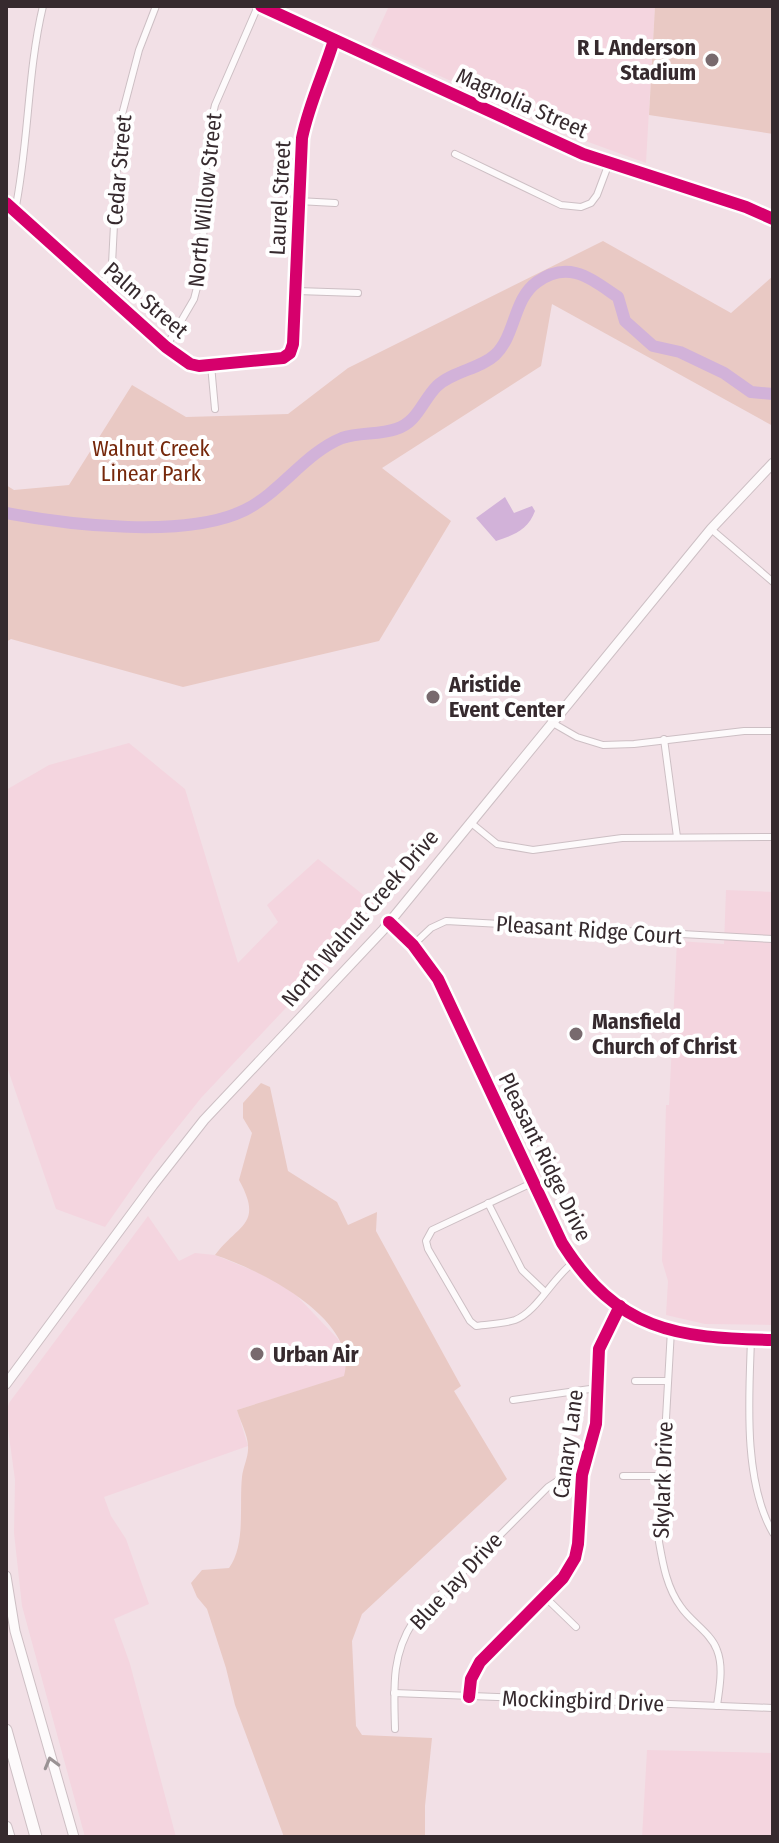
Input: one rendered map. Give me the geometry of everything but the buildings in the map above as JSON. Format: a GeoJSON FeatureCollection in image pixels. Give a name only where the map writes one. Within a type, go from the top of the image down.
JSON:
{"type":"FeatureCollection","features":[{"type":"Feature","properties":{"kind":"highway"},"geometry":{"type":"LineString","coordinates":[[6,1730],[36,1837]]}},
{"type":"Feature","properties":{"kind":"highway"},"geometry":{"type":"LineString","coordinates":[[6,1827],[9,1837]]}},
{"type":"Feature","properties":{"kind":"main road","name":"North Walnut Creek Drive"},"geometry":{"type":"LineString","coordinates":[[6,1384],[204,1120],[389,922],[711,529],[773,463]]}},
{"type":"Feature","properties":{"kind":"main road"},"geometry":{"type":"LineString","coordinates":[[6,1376],[18,1370]]}},
{"type":"Feature","properties":{"kind":"main road"},"geometry":{"type":"LineString","coordinates":[[6,1576],[15,1631],[74,1837]]}},
{"type":"Feature","properties":{"kind":"street"},"geometry":{"type":"LineString","coordinates":[[15,211],[21,181],[35,40],[43,6]]}},
{"type":"Feature","properties":{"kind":"street","name":"Cedar Street"},"geometry":{"type":"LineString","coordinates":[[99,287],[109,275],[112,264],[119,126],[139,50],[156,6]]}},
{"type":"Feature","properties":{"kind":"street","name":"Magnolia Street"},"geometry":{"type":"LineString","coordinates":[[260,6],[583,154],[746,207],[773,219]]}},
{"type":"Feature","properties":{"kind":"street","name":"North Willow Street"},"geometry":{"type":"LineString","coordinates":[[166,347],[194,299],[202,268],[207,140],[215,105],[260,6]]}},
{"type":"Feature","properties":{"kind":"street","name":"Laurel Street"},"geometry":{"type":"LineString","coordinates":[[283,358],[290,353],[293,344],[299,169],[306,118],[334,40]]}},
{"type":"Feature","properties":{"kind":"street"},"geometry":{"type":"LineString","coordinates":[[455,154],[561,205],[572,207],[591,203],[609,163]]}},
{"type":"Feature","properties":{"kind":"street"},"geometry":{"type":"LineString","coordinates":[[298,201],[335,203]]}},
{"type":"Feature","properties":{"kind":"street","name":"Palm Street"},"geometry":{"type":"LineString","coordinates":[[6,203],[166,347],[190,364],[283,358]]}},
{"type":"Feature","properties":{"kind":"street"},"geometry":{"type":"LineString","coordinates":[[297,291],[358,293]]}},
{"type":"Feature","properties":{"kind":"street"},"geometry":{"type":"LineString","coordinates":[[211,365],[215,409]]}},
{"type":"Feature","properties":{"kind":"street"},"geometry":{"type":"LineString","coordinates":[[711,529],[773,582]]}},
{"type":"Feature","properties":{"kind":"street"},"geometry":{"type":"LineString","coordinates":[[551,722],[577,737],[603,745],[773,731]]}},
{"type":"Feature","properties":{"kind":"street"},"geometry":{"type":"LineString","coordinates":[[664,739],[677,837]]}},
{"type":"Feature","properties":{"kind":"street"},"geometry":{"type":"LineString","coordinates":[[470,822],[497,844],[533,850],[622,838],[773,837]]}},
{"type":"Feature","properties":{"kind":"street","name":"Pleasant Ridge Court"},"geometry":{"type":"LineString","coordinates":[[413,945],[431,928],[446,921],[773,939]]}},
{"type":"Feature","properties":{"kind":"street","name":"Pleasant Ridge Drive"},"geometry":{"type":"LineString","coordinates":[[389,922],[413,945],[438,979],[562,1243],[589,1280],[635,1316],[671,1330],[691,1336],[773,1340]]}},
{"type":"Feature","properties":{"kind":"street"},"geometry":{"type":"LineString","coordinates":[[534,1182],[432,1230],[426,1241],[470,1321],[476,1326],[516,1319],[545,1292],[557,1275],[574,1262]]}},
{"type":"Feature","properties":{"kind":"street"},"geometry":{"type":"LineString","coordinates":[[488,1203],[522,1270],[545,1292]]}},
{"type":"Feature","properties":{"kind":"street","name":"Canary Lane"},"geometry":{"type":"LineString","coordinates":[[469,1697],[471,1679],[480,1662],[545,1597],[575,1558],[582,1475],[596,1424],[599,1349],[620,1306]]}},
{"type":"Feature","properties":{"kind":"street","name":"Skylark Drive"},"geometry":{"type":"LineString","coordinates":[[671,1330],[659,1542],[663,1565],[681,1608],[717,1649],[721,1671],[717,1706]]}},
{"type":"Feature","properties":{"kind":"street"},"geometry":{"type":"LineString","coordinates":[[751,1340],[749,1410],[754,1466],[761,1504],[773,1533]]}},
{"type":"Feature","properties":{"kind":"street"},"geometry":{"type":"LineString","coordinates":[[635,1381],[666,1381]]}},
{"type":"Feature","properties":{"kind":"street"},"geometry":{"type":"LineString","coordinates":[[513,1400],[597,1388]]}},
{"type":"Feature","properties":{"kind":"street","name":"Blue Jay Drive"},"geometry":{"type":"LineString","coordinates":[[395,1729],[394,1667],[400,1645],[413,1622],[548,1487],[565,1476],[582,1475]]}},
{"type":"Feature","properties":{"kind":"street"},"geometry":{"type":"LineString","coordinates":[[623,1476],[662,1476]]}},
{"type":"Feature","properties":{"kind":"street"},"geometry":{"type":"LineString","coordinates":[[545,1597],[576,1627]]}},
{"type":"Feature","properties":{"kind":"street","name":"Mockingbird Drive"},"geometry":{"type":"LineString","coordinates":[[394,1693],[773,1708]]}},
{"type":"Feature","properties":{"kind":"shaded area"},"geometry":{"type":"Polygon","coordinates":[[[389,6],[655,6],[646,163],[580,139],[371,45],[389,6]]]}},
{"type":"Feature","properties":{"kind":"shaded area"},"geometry":{"type":"Polygon","coordinates":[[[505,497],[514,513],[532,506],[535,511],[524,527],[496,541],[476,518],[505,497]]]}},
{"type":"Feature","properties":{"kind":"shaded area"},"geometry":{"type":"Polygon","coordinates":[[[129,743],[185,789],[238,963],[278,922],[267,905],[318,859],[380,908],[201,1098],[154,1157],[105,1227],[56,1209],[6,1064],[6,790],[49,765],[129,743]]]}},
{"type":"Feature","properties":{"kind":"shaded area"},"geometry":{"type":"Polygon","coordinates":[[[726,890],[773,892],[773,1325],[705,1324],[666,1315],[668,1281],[662,1261],[666,1105],[669,1105],[677,941],[724,944],[726,890]]]}},
{"type":"Feature","properties":{"kind":"shaded area"},"geometry":{"type":"Polygon","coordinates":[[[148,1216],[179,1261],[195,1253],[215,1255],[269,1277],[296,1295],[338,1339],[348,1362],[345,1376],[237,1410],[248,1446],[104,1497],[111,1516],[126,1539],[149,1604],[114,1619],[130,1664],[176,1837],[85,1837],[22,1606],[14,1533],[15,1480],[6,1414],[9,1403],[148,1216]]]}},
{"type":"Feature","properties":{"kind":"shaded area"},"geometry":{"type":"Polygon","coordinates":[[[647,1750],[773,1753],[773,1837],[642,1837],[647,1750]]]}},
{"type":"Feature","properties":{"kind":"green space","name":"R L Anderson Stadium"},"geometry":{"type":"Polygon","coordinates":[[[655,6],[773,6],[773,134],[649,115],[655,6]]]}},
{"type":"Feature","properties":{"kind":"green space","name":"Walnut Creek Linear Park"},"geometry":{"type":"Polygon","coordinates":[[[603,241],[731,313],[773,276],[773,426],[552,304],[541,366],[382,468],[451,521],[379,641],[183,687],[11,639],[6,642],[6,485],[14,490],[69,485],[132,385],[186,417],[288,414],[348,368],[603,241]]]}},
{"type":"Feature","properties":{"kind":"green space"},"geometry":{"type":"Polygon","coordinates":[[[261,1083],[270,1087],[288,1171],[337,1202],[348,1225],[377,1212],[376,1231],[461,1386],[454,1391],[507,1479],[362,1614],[352,1641],[356,1726],[362,1735],[432,1738],[425,1837],[284,1837],[235,1705],[207,1609],[191,1583],[202,1570],[229,1568],[238,1548],[242,1477],[248,1450],[247,1437],[237,1410],[344,1376],[345,1355],[337,1335],[322,1316],[279,1284],[215,1255],[245,1223],[248,1215],[249,1206],[239,1180],[252,1133],[243,1118],[243,1103],[261,1083]]]}},
{"type":"Feature","properties":{"kind":"waterway"},"geometry":{"type":"LineString","coordinates":[[6,513],[94,525],[160,527],[220,519],[245,510],[329,445],[349,436],[396,429],[410,421],[443,381],[495,355],[507,338],[529,289],[559,272],[589,278],[618,297],[625,321],[653,346],[680,352],[724,373],[751,392],[773,394]]}},
{"type":"Feature","properties":{"kind":"cycle path"},"geometry":{"type":"LineString","coordinates":[[261,6],[583,154],[746,207],[773,219]]}},
{"type":"Feature","properties":{"kind":"cycle path"},"geometry":{"type":"LineString","coordinates":[[6,203],[166,347],[190,364],[199,366],[283,358],[290,353],[293,344],[302,138],[334,40]]}},
{"type":"Feature","properties":{"kind":"cycle path"},"geometry":{"type":"LineString","coordinates":[[389,922],[413,945],[438,979],[562,1243],[583,1272],[605,1295],[652,1324],[707,1336],[773,1340]]}},
{"type":"Feature","properties":{"kind":"cycle path"},"geometry":{"type":"LineString","coordinates":[[469,1697],[471,1679],[480,1662],[563,1578],[575,1558],[582,1475],[596,1424],[599,1349],[620,1306]]}},
{"type":"Feature","properties":{"kind":"place","name":"R L Anderson Stadium"},"geometry":{"type":"Point","coordinates":[712,60]}},
{"type":"Feature","properties":{"kind":"place","name":"Aristide Event Center"},"geometry":{"type":"Point","coordinates":[433,697]}},
{"type":"Feature","properties":{"kind":"place","name":"Mansfield Church of Christ"},"geometry":{"type":"Point","coordinates":[576,1034]}},
{"type":"Feature","properties":{"kind":"place","name":"Urban Air"},"geometry":{"type":"Point","coordinates":[257,1354]}}]}
